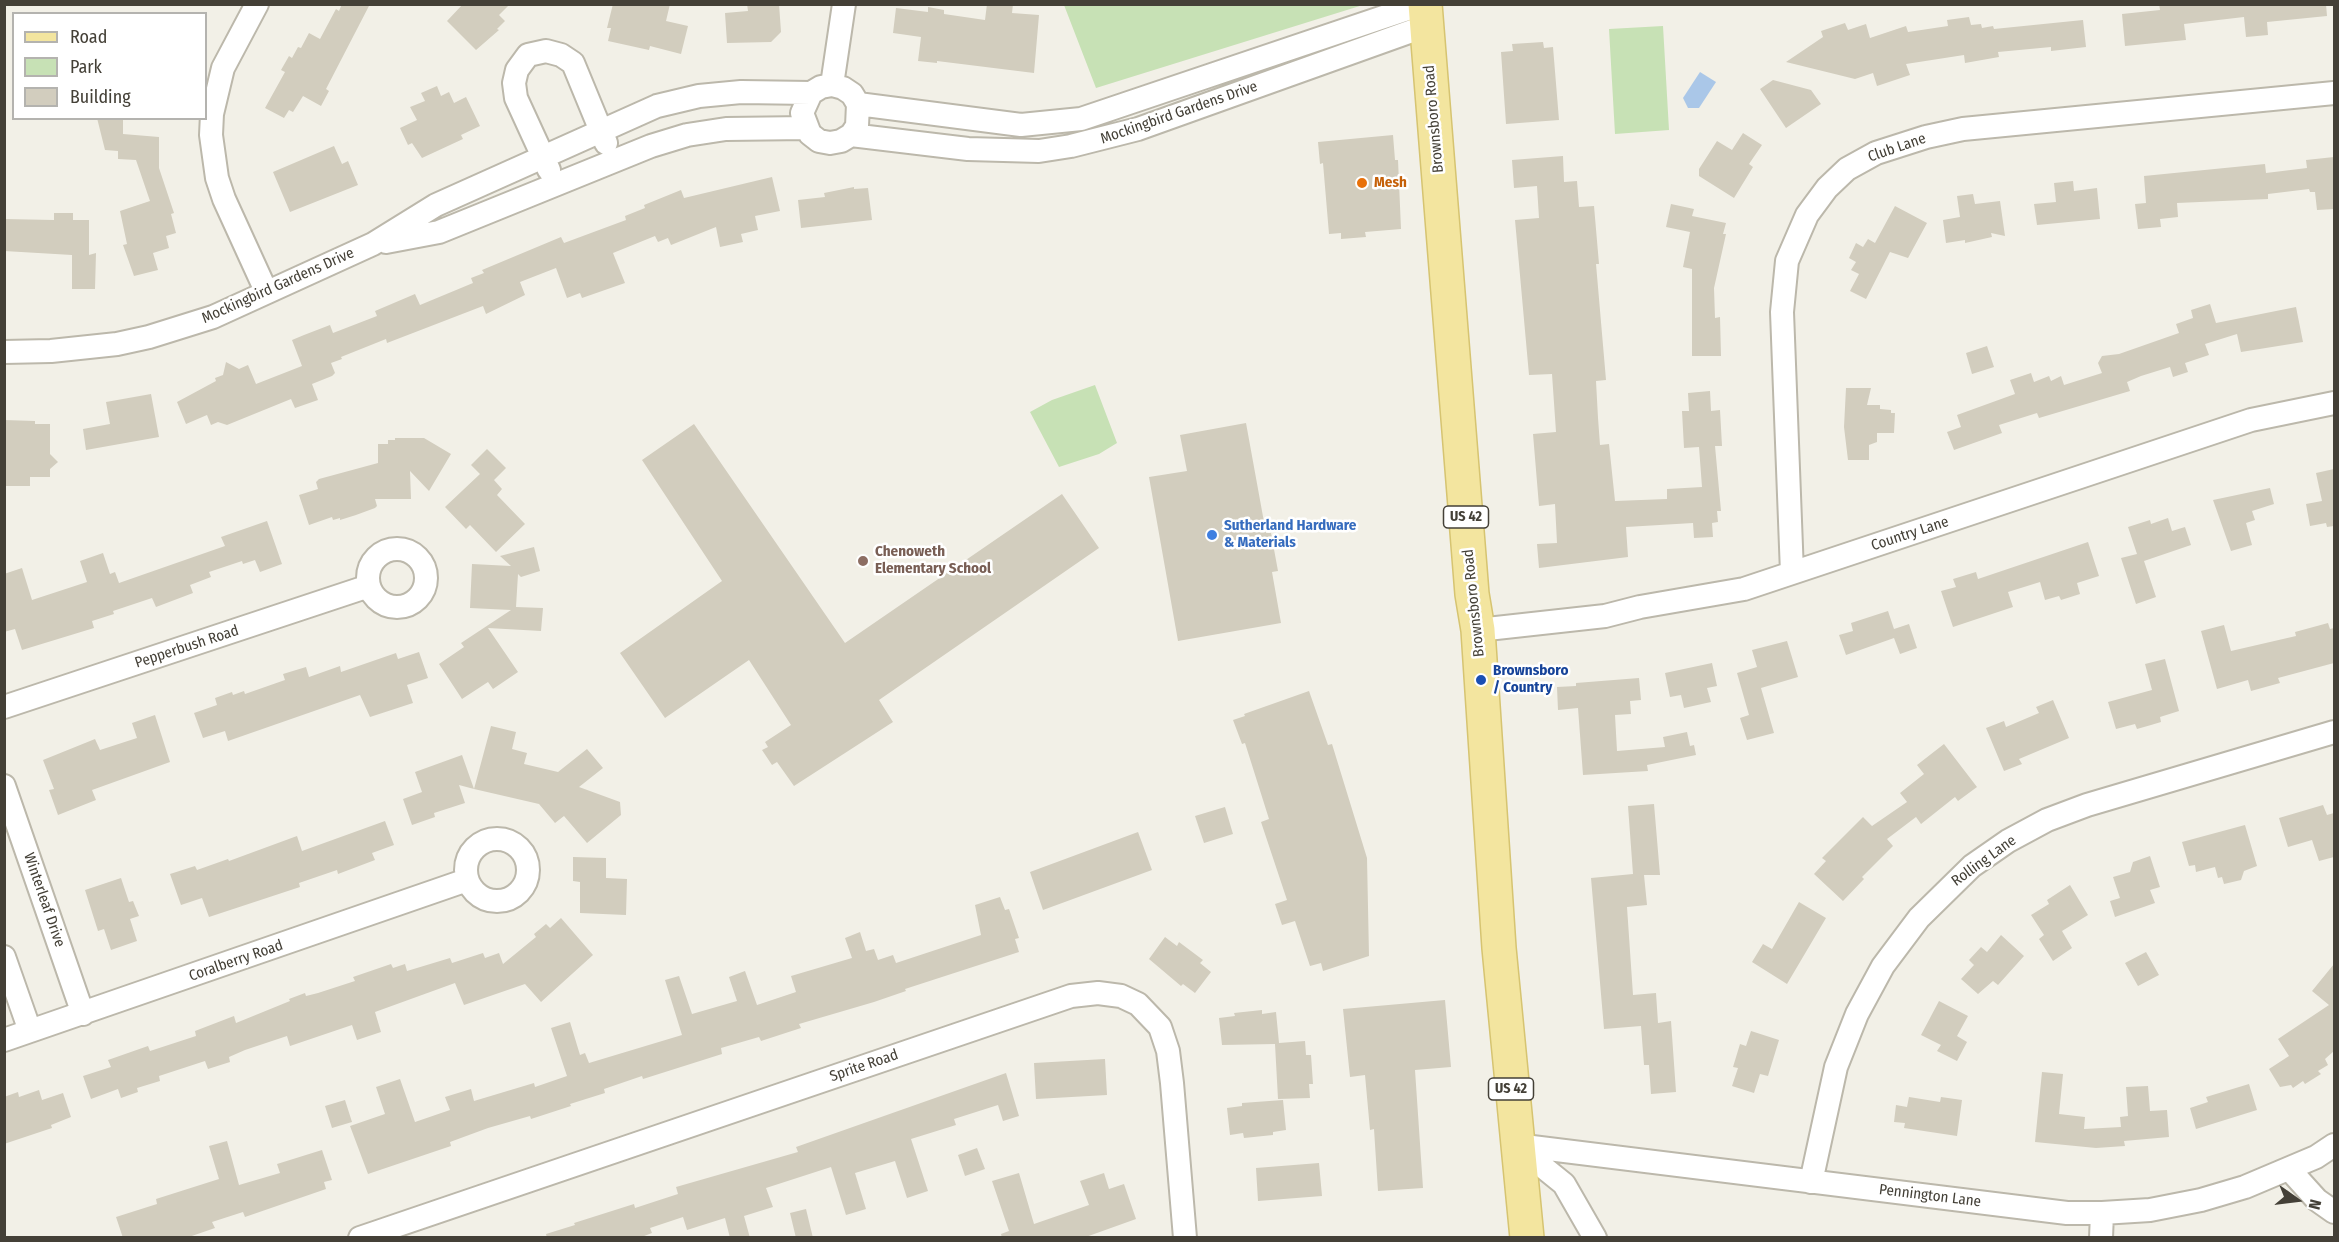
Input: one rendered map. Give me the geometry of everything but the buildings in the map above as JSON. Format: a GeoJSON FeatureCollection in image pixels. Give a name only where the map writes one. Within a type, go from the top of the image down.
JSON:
{"type":"FeatureCollection","features":[{"type":"Feature","properties":{"kind":"main road","name":"Brownsboro Road"},"geometry":{"type":"LineString","coordinates":[[1424,12],[1472,594],[1478,630],[1499,948],[1516,1145],[1527,1238]]}},
{"type":"Feature","properties":{"kind":"street"},"geometry":{"type":"LineString","coordinates":[[257,4],[223,68],[212,114],[211,135],[217,178],[224,199],[266,291]]}},
{"type":"Feature","properties":{"kind":"street"},"geometry":{"type":"LineString","coordinates":[[807,128],[802,113],[822,89],[844,4]]}},
{"type":"Feature","properties":{"kind":"street","name":"Mockingbird Gardens Drive"},"geometry":{"type":"LineString","coordinates":[[373,244],[439,232],[651,146],[697,134],[765,127],[807,128],[819,141],[830,143],[841,141],[851,135],[968,149],[1039,151],[1080,144],[1138,129],[1424,12]]}},
{"type":"Feature","properties":{"kind":"street","name":"Mockingbird Gardens Drive"},"geometry":{"type":"LineString","coordinates":[[858,104],[1021,125],[1081,119],[1424,12]]}},
{"type":"Feature","properties":{"kind":"street"},"geometry":{"type":"LineString","coordinates":[[556,185],[516,98],[514,83],[517,70],[528,55],[546,51],[561,55],[573,63],[613,161]]}},
{"type":"Feature","properties":{"kind":"street"},"geometry":{"type":"LineString","coordinates":[[822,89],[843,88],[852,94],[858,104],[860,115],[851,135]]}},
{"type":"Feature","properties":{"kind":"street","name":"Mockingbird Gardens Drive"},"geometry":{"type":"LineString","coordinates":[[4,352],[82,349],[149,337],[213,317],[373,244],[436,205],[657,106],[699,96],[822,89]]}},
{"type":"Feature","properties":{"kind":"street","name":"Club Lane"},"geometry":{"type":"LineString","coordinates":[[1792,573],[1782,312],[1787,261],[1807,215],[1827,188],[1847,169],[1876,153],[1926,137],[1963,129],[2334,93]]}},
{"type":"Feature","properties":{"kind":"street","name":"Country Lane"},"geometry":{"type":"LineString","coordinates":[[1478,630],[1605,616],[1640,607],[1728,593],[2251,420],[2334,403]]}},
{"type":"Feature","properties":{"kind":"street","name":"Pepperbush Road"},"geometry":{"type":"LineString","coordinates":[[4,707],[369,586]]}},
{"type":"Feature","properties":{"kind":"street","name":"Rolling Lane"},"geometry":{"type":"LineString","coordinates":[[1811,1182],[1836,1067],[1857,1014],[1883,966],[1919,918],[1972,866],[2008,841],[2047,820],[2087,805],[2334,732]]}},
{"type":"Feature","properties":{"kind":"street","name":"Winterleaf Drive"},"geometry":{"type":"LineString","coordinates":[[4,786],[83,1014]]}},
{"type":"Feature","properties":{"kind":"street","name":"Coralberry Road"},"geometry":{"type":"LineString","coordinates":[[4,1040],[467,880]]}},
{"type":"Feature","properties":{"kind":"street"},"geometry":{"type":"LineString","coordinates":[[4,957],[30,1031]]}},
{"type":"Feature","properties":{"kind":"street","name":"Sprite Road"},"geometry":{"type":"LineString","coordinates":[[360,1238],[393,1232],[1071,996],[1098,993],[1122,996],[1138,1004],[1160,1027],[1168,1051],[1172,1083],[1185,1238]]}},
{"type":"Feature","properties":{"kind":"street"},"geometry":{"type":"LineString","coordinates":[[1516,1145],[1564,1184],[1594,1238]]}},
{"type":"Feature","properties":{"kind":"street","name":"Pennington Lane"},"geometry":{"type":"LineString","coordinates":[[1516,1145],[2067,1213],[2150,1210],[2201,1200],[2245,1187],[2289,1169],[2334,1145]]}},
{"type":"Feature","properties":{"kind":"street"},"geometry":{"type":"LineString","coordinates":[[2289,1169],[2317,1200],[2334,1212]]}},
{"type":"Feature","properties":{"kind":"street"},"geometry":{"type":"LineString","coordinates":[[2101,1238],[2102,1213]]}},
{"type":"Feature","properties":{"kind":"green space"},"geometry":{"type":"Polygon","coordinates":[[[1064,5],[1363,5],[1096,88],[1064,5]]]}},
{"type":"Feature","properties":{"kind":"green space"},"geometry":{"type":"Polygon","coordinates":[[[1663,26],[1669,130],[1615,134],[1609,29],[1663,26]]]}},
{"type":"Feature","properties":{"kind":"green space"},"geometry":{"type":"Polygon","coordinates":[[[1095,385],[1117,443],[1099,454],[1059,467],[1030,412],[1052,400],[1095,385]]]}},
{"type":"Feature","properties":{"kind":"water"},"geometry":{"type":"Polygon","coordinates":[[[1700,72],[1716,82],[1699,108],[1688,108],[1683,98],[1700,72]]]}},
{"type":"Feature","properties":{"kind":"place","name":"Mesh"},"geometry":{"type":"Point","coordinates":[1362,183]}},
{"type":"Feature","properties":{"kind":"place","name":"Sutherland Hardware & Materials"},"geometry":{"type":"Point","coordinates":[1212,535]}},
{"type":"Feature","properties":{"kind":"place","name":"Chenoweth Elementary School"},"geometry":{"type":"Point","coordinates":[863,561]}},
{"type":"Feature","properties":{"kind":"place","name":"Brownsboro / Country"},"geometry":{"type":"Point","coordinates":[1481,680]}}]}
